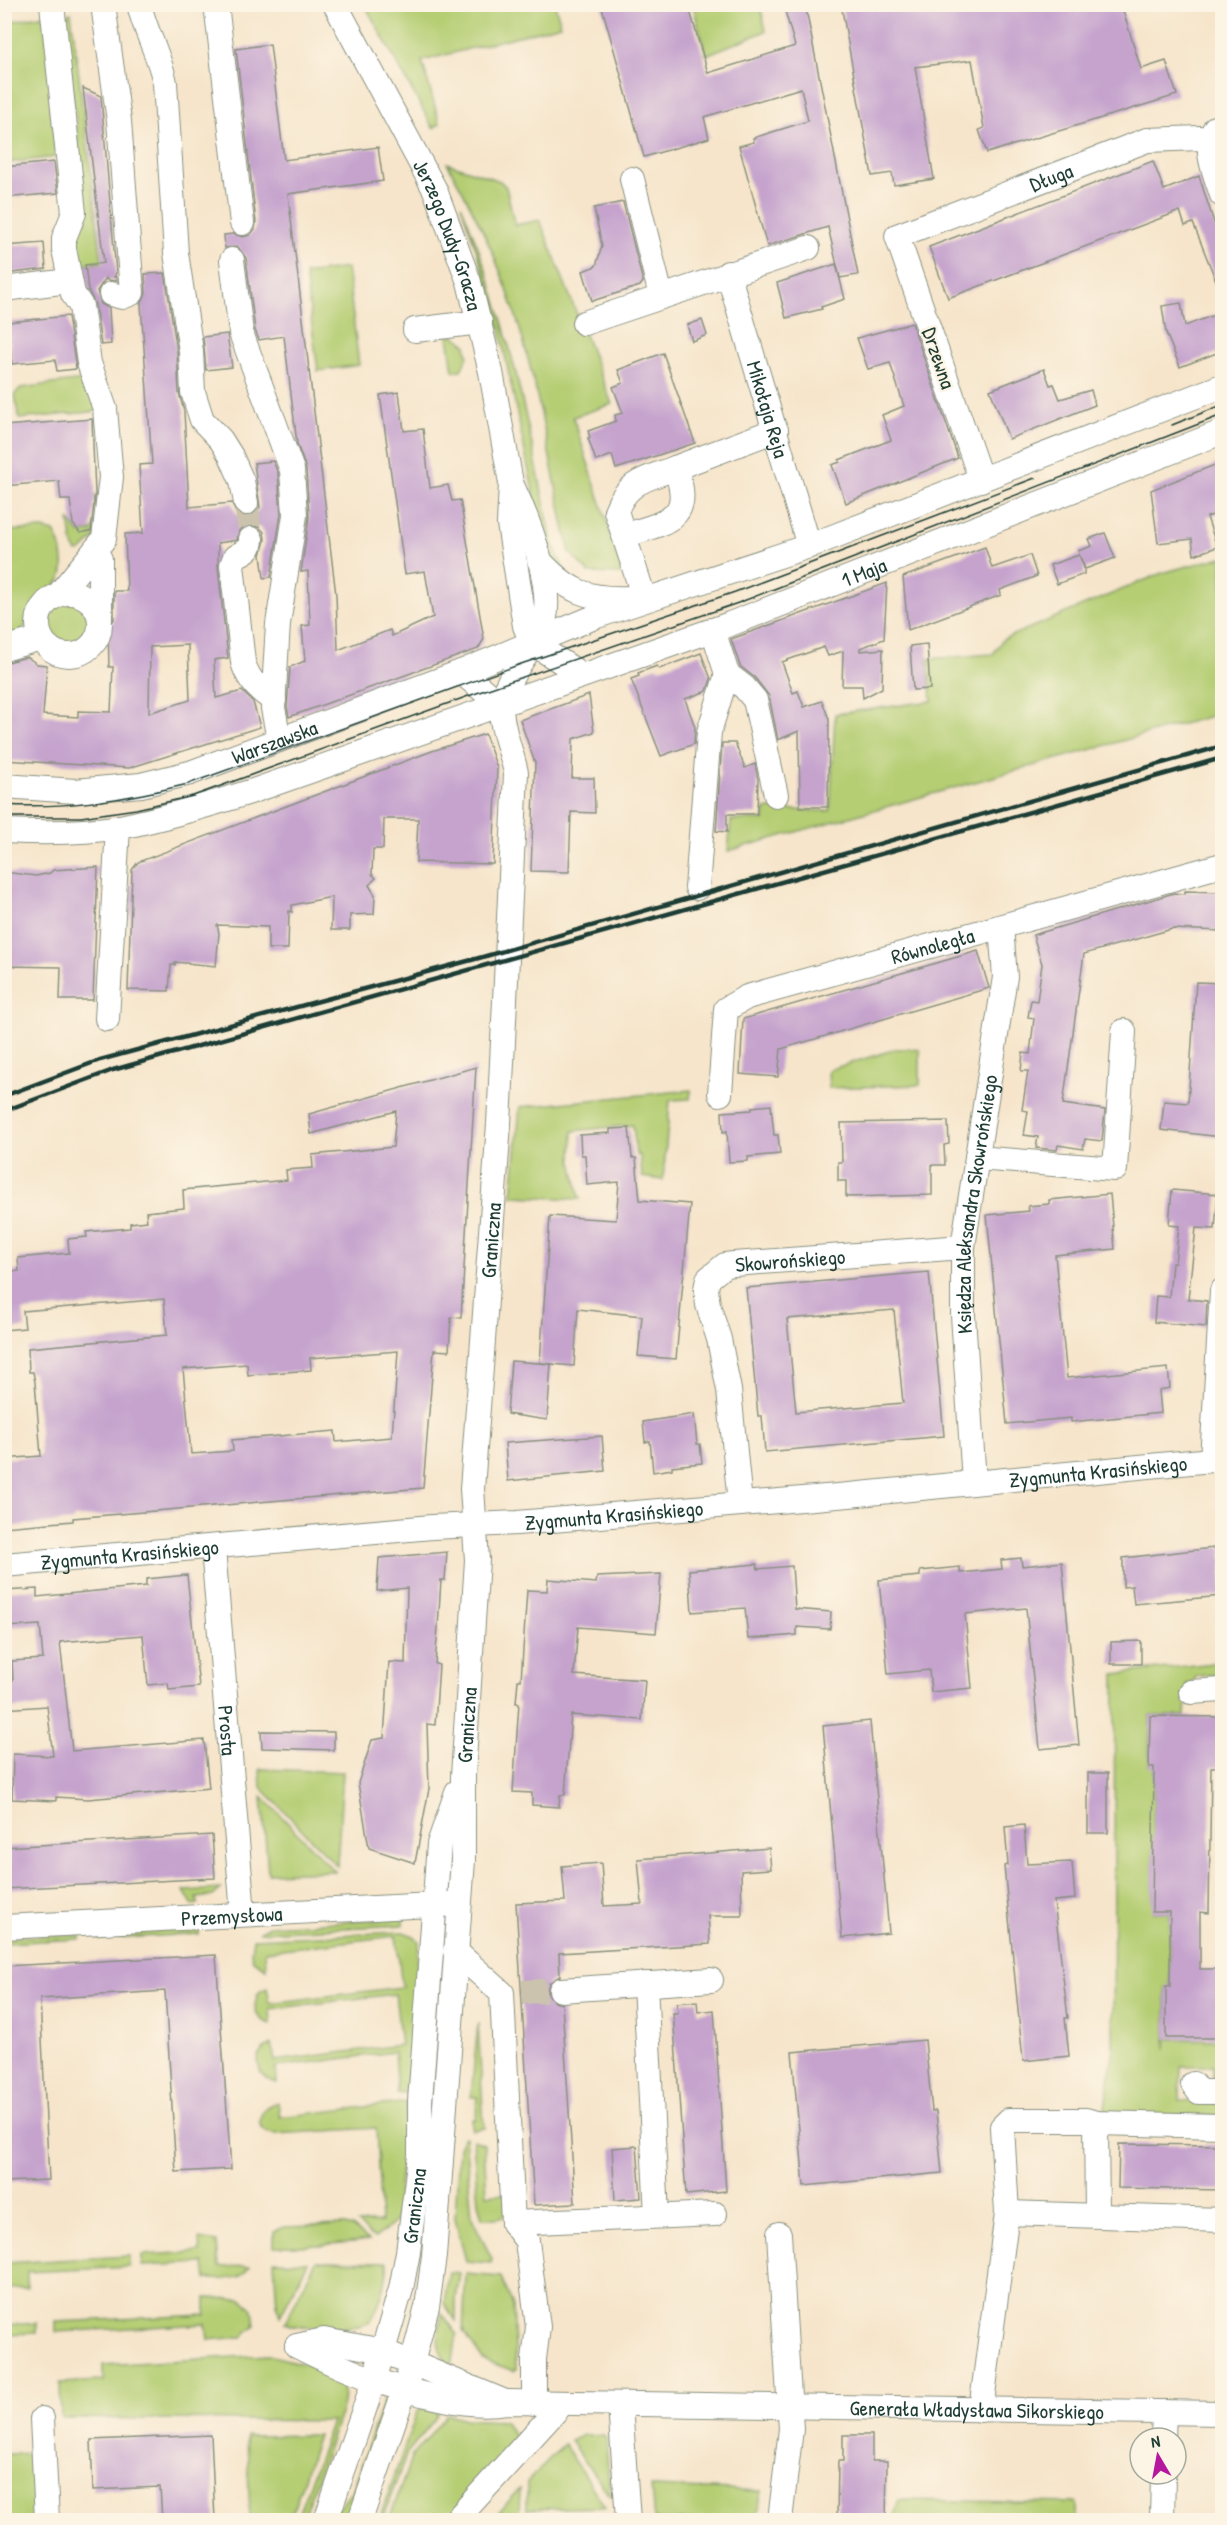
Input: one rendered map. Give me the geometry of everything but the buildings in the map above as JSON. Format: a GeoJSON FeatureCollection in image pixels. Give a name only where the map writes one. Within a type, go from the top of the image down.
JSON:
{"type":"FeatureCollection","features":[{"type":"Feature","properties":{"kind":"street"},"geometry":{"type":"LineString","coordinates":[[52,4],[74,213],[64,237],[64,249],[69,282],[81,306],[88,363],[105,409],[111,477],[104,539],[59,594]]}},
{"type":"Feature","properties":{"kind":"street"},"geometry":{"type":"LineString","coordinates":[[103,4],[118,121],[132,293],[122,297],[111,294]]}},
{"type":"Feature","properties":{"kind":"street"},"geometry":{"type":"LineString","coordinates":[[139,4],[161,65],[165,83],[176,253],[191,351],[194,399],[202,420],[221,440],[231,456],[242,481],[246,503]]}},
{"type":"Feature","properties":{"kind":"street"},"geometry":{"type":"LineString","coordinates":[[216,4],[242,224]]}},
{"type":"Feature","properties":{"kind":"street","name":"Jerzego Dudy-Gracza"},"geometry":{"type":"LineString","coordinates":[[335,4],[435,190],[453,234],[480,322],[511,483],[529,521],[539,560],[547,610],[540,632],[532,643]]}},
{"type":"Feature","properties":{"kind":"street"},"geometry":{"type":"LineString","coordinates":[[1216,133],[1209,155],[1222,194]]}},
{"type":"Feature","properties":{"kind":"street","name":"Długa"},"geometry":{"type":"LineString","coordinates":[[897,236],[1147,141],[1200,138],[1216,133]]}},
{"type":"Feature","properties":{"kind":"street"},"geometry":{"type":"LineString","coordinates":[[632,179],[661,296]]}},
{"type":"Feature","properties":{"kind":"street","name":"Drzewna"},"geometry":{"type":"LineString","coordinates":[[897,236],[981,480]]}},
{"type":"Feature","properties":{"kind":"street"},"geometry":{"type":"LineString","coordinates":[[585,323],[728,273],[808,248]]}},
{"type":"Feature","properties":{"kind":"street"},"geometry":{"type":"LineString","coordinates":[[232,260],[241,333],[292,470],[295,515],[278,624],[273,715],[279,740]]}},
{"type":"Feature","properties":{"kind":"street","name":"Mikołaja Reja"},"geometry":{"type":"LineString","coordinates":[[728,273],[809,546]]}},
{"type":"Feature","properties":{"kind":"street"},"geometry":{"type":"LineString","coordinates":[[4,289],[69,282]]}},
{"type":"Feature","properties":{"kind":"street"},"geometry":{"type":"LineString","coordinates":[[415,330],[480,322]]}},
{"type":"Feature","properties":{"kind":"street"},"geometry":{"type":"LineString","coordinates":[[461,672],[501,705],[532,643],[650,597],[809,546],[1222,386]]}},
{"type":"Feature","properties":{"kind":"street"},"geometry":{"type":"LineString","coordinates":[[650,597],[616,511],[627,490],[637,483],[776,430]]}},
{"type":"Feature","properties":{"kind":"street","name":"1 Maja"},"geometry":{"type":"LineString","coordinates":[[501,705],[713,630],[1222,432]]}},
{"type":"Feature","properties":{"kind":"street"},"geometry":{"type":"LineString","coordinates":[[624,536],[664,522],[676,513],[683,501],[682,487],[675,468]]}},
{"type":"Feature","properties":{"kind":"street","name":"Jerzego Dudy-Gracza"},"geometry":{"type":"LineString","coordinates":[[511,483],[508,508],[510,535],[525,626],[532,643]]}},
{"type":"Feature","properties":{"kind":"street"},"geometry":{"type":"LineString","coordinates":[[251,539],[251,546],[235,558],[232,565],[243,662],[256,687],[274,700]]}},
{"type":"Feature","properties":{"kind":"street"},"geometry":{"type":"LineString","coordinates":[[95,550],[100,559],[100,618],[97,637],[84,652],[74,655],[55,652],[41,638],[38,617],[42,607],[59,594],[70,592],[80,594],[96,608],[100,618]]}},
{"type":"Feature","properties":{"kind":"street"},"geometry":{"type":"LineString","coordinates":[[539,560],[554,576],[587,596],[600,599],[650,597]]}},
{"type":"Feature","properties":{"kind":"street"},"geometry":{"type":"LineString","coordinates":[[713,630],[727,674],[744,687],[755,700],[776,795]]}},
{"type":"Feature","properties":{"kind":"street"},"geometry":{"type":"LineString","coordinates":[[4,649],[41,638]]}},
{"type":"Feature","properties":{"kind":"street"},"geometry":{"type":"LineString","coordinates":[[532,643],[582,675]]}},
{"type":"Feature","properties":{"kind":"street","name":"Warszawska"},"geometry":{"type":"LineString","coordinates":[[4,786],[75,791],[141,785],[190,773],[461,672],[532,643]]}},
{"type":"Feature","properties":{"kind":"street"},"geometry":{"type":"LineString","coordinates":[[697,888],[708,732],[727,674]]}},
{"type":"Feature","properties":{"kind":"street","name":"Warszawska"},"geometry":{"type":"LineString","coordinates":[[4,831],[60,831],[118,827],[201,807],[501,705]]}},
{"type":"Feature","properties":{"kind":"street","name":"Graniczna"},"geometry":{"type":"LineString","coordinates":[[360,2520],[413,2362],[427,2307],[435,2256],[455,1951],[439,1844],[463,1776],[477,1560],[472,1489],[500,1114],[516,773],[501,705]]}},
{"type":"Feature","properties":{"kind":"street"},"geometry":{"type":"LineString","coordinates":[[107,1019],[118,827]]}},
{"type":"Feature","properties":{"kind":"street","name":"Równoległa"},"geometry":{"type":"LineString","coordinates":[[720,1095],[726,1009],[747,997],[1222,866]]}},
{"type":"Feature","properties":{"kind":"street","name":"Księdza Aleksandra Skowrońskiego"},"geometry":{"type":"LineString","coordinates":[[974,1482],[963,1315],[963,1247],[1005,977],[1001,927]]}},
{"type":"Feature","properties":{"kind":"street"},"geometry":{"type":"LineString","coordinates":[[977,1158],[1115,1169],[1124,1030]]}},
{"type":"Feature","properties":{"kind":"street","name":"Skowrońskiego"},"geometry":{"type":"LineString","coordinates":[[740,1504],[729,1390],[719,1339],[708,1305],[706,1289],[708,1279],[725,1266],[734,1264],[963,1247]]}},
{"type":"Feature","properties":{"kind":"street"},"geometry":{"type":"LineString","coordinates":[[1217,1460],[1222,1291]]}},
{"type":"Feature","properties":{"kind":"street","name":"Zygmunta Krasińskiego"},"geometry":{"type":"LineString","coordinates":[[4,1565],[740,1504],[1217,1460]]}},
{"type":"Feature","properties":{"kind":"street","name":"Prosta"},"geometry":{"type":"LineString","coordinates":[[213,1548],[243,1914]]}},
{"type":"Feature","properties":{"kind":"street"},"geometry":{"type":"LineString","coordinates":[[1191,1692],[1222,1690]]}},
{"type":"Feature","properties":{"kind":"street","name":"Graniczna"},"geometry":{"type":"LineString","coordinates":[[326,2520],[374,2381],[401,2289],[415,2204],[420,2155],[420,2101],[447,1904]]}},
{"type":"Feature","properties":{"kind":"street","name":"Przemysłowa"},"geometry":{"type":"LineString","coordinates":[[4,1927],[447,1904]]}},
{"type":"Feature","properties":{"kind":"street"},"geometry":{"type":"LineString","coordinates":[[455,1951],[512,1993],[513,2223],[527,2241],[536,2316],[534,2403]]}},
{"type":"Feature","properties":{"kind":"street"},"geometry":{"type":"LineString","coordinates":[[561,1990],[711,1980]]}},
{"type":"Feature","properties":{"kind":"street"},"geometry":{"type":"LineString","coordinates":[[645,1984],[657,2216]]}},
{"type":"Feature","properties":{"kind":"street"},"geometry":{"type":"LineString","coordinates":[[1193,2084],[1199,2091],[1222,2092]]}},
{"type":"Feature","properties":{"kind":"street"},"geometry":{"type":"LineString","coordinates":[[981,2410],[1007,2213],[1002,2127],[1009,2120],[1086,2120],[1096,2123],[1222,2126]]}},
{"type":"Feature","properties":{"kind":"street"},"geometry":{"type":"LineString","coordinates":[[1096,2123],[1097,2215]]}},
{"type":"Feature","properties":{"kind":"street"},"geometry":{"type":"LineString","coordinates":[[1007,2213],[1222,2220]]}},
{"type":"Feature","properties":{"kind":"street"},"geometry":{"type":"LineString","coordinates":[[513,2223],[715,2214]]}},
{"type":"Feature","properties":{"kind":"street"},"geometry":{"type":"LineString","coordinates":[[779,2234],[791,2429],[780,2520]]}},
{"type":"Feature","properties":{"kind":"street","name":"Generała Władysława Sikorskiego"},"geometry":{"type":"LineString","coordinates":[[508,2403],[383,2351],[324,2340],[297,2346],[338,2367],[374,2381],[464,2404],[789,2406],[1222,2413]]}},
{"type":"Feature","properties":{"kind":"street"},"geometry":{"type":"LineString","coordinates":[[456,2520],[562,2404]]}},
{"type":"Feature","properties":{"kind":"street"},"geometry":{"type":"LineString","coordinates":[[620,2405],[628,2520]]}},
{"type":"Feature","properties":{"kind":"street"},"geometry":{"type":"LineString","coordinates":[[1163,2426],[1164,2412]]}},
{"type":"Feature","properties":{"kind":"street"},"geometry":{"type":"LineString","coordinates":[[42,2419],[47,2520]]}},
{"type":"Feature","properties":{"kind":"street"},"geometry":{"type":"LineString","coordinates":[[1162,2520],[1163,2486]]}},
{"type":"Feature","properties":{"kind":"green space"},"geometry":{"type":"Polygon","coordinates":[[[365,5],[555,5],[561,25],[422,61],[440,124],[433,128],[365,5]]]}},
{"type":"Feature","properties":{"kind":"green space"},"geometry":{"type":"Polygon","coordinates":[[[693,5],[760,5],[766,31],[706,55],[693,5]]]}},
{"type":"Feature","properties":{"kind":"green space"},"geometry":{"type":"Polygon","coordinates":[[[71,13],[102,262],[77,265],[75,238],[81,223],[86,222],[69,52],[63,20],[71,13]]]}},
{"type":"Feature","properties":{"kind":"green space"},"geometry":{"type":"Polygon","coordinates":[[[45,15],[56,157],[5,163],[4,23],[45,15]]]}},
{"type":"Feature","properties":{"kind":"green space"},"geometry":{"type":"Polygon","coordinates":[[[447,163],[500,181],[506,187],[515,225],[540,220],[612,404],[573,417],[624,574],[589,573],[570,553],[530,366],[512,304],[483,232],[447,163]]]}},
{"type":"Feature","properties":{"kind":"green space"},"geometry":{"type":"Polygon","coordinates":[[[461,205],[492,287],[504,328],[552,541],[562,566],[569,575],[555,565],[544,544],[499,326],[461,205]]]}},
{"type":"Feature","properties":{"kind":"green space"},"geometry":{"type":"Polygon","coordinates":[[[347,268],[359,365],[318,371],[305,274],[347,268]]]}},
{"type":"Feature","properties":{"kind":"green space"},"geometry":{"type":"Polygon","coordinates":[[[454,335],[466,345],[468,356],[461,370],[453,371],[448,336],[454,335]]]}},
{"type":"Feature","properties":{"kind":"green space"},"geometry":{"type":"Polygon","coordinates":[[[83,380],[100,411],[19,419],[15,394],[21,388],[83,380]]]}},
{"type":"Feature","properties":{"kind":"green space"},"geometry":{"type":"Polygon","coordinates":[[[104,495],[99,534],[77,552],[73,546],[69,520],[79,533],[91,532],[99,522],[96,496],[104,495]]]}},
{"type":"Feature","properties":{"kind":"green space"},"geometry":{"type":"Polygon","coordinates":[[[43,529],[54,532],[62,551],[63,566],[60,580],[35,602],[20,633],[5,639],[5,531],[43,529]]]}},
{"type":"Feature","properties":{"kind":"green space"},"geometry":{"type":"Polygon","coordinates":[[[1222,557],[1222,713],[728,851],[731,820],[764,820],[765,809],[830,811],[835,714],[932,701],[928,659],[993,654],[1003,639],[1162,573],[1222,557]]]}},
{"type":"Feature","properties":{"kind":"green space"},"geometry":{"type":"Polygon","coordinates":[[[63,598],[73,598],[86,605],[93,618],[93,628],[86,641],[73,648],[63,648],[54,644],[47,637],[43,628],[43,618],[47,609],[54,602],[63,598]]]}},
{"type":"Feature","properties":{"kind":"green space"},"geometry":{"type":"Polygon","coordinates":[[[896,1049],[920,1049],[920,1085],[829,1088],[828,1070],[896,1049]]]}},
{"type":"Feature","properties":{"kind":"green space"},"geometry":{"type":"Polygon","coordinates":[[[691,1090],[690,1099],[670,1100],[663,1180],[642,1177],[640,1155],[636,1155],[633,1125],[573,1131],[572,1161],[580,1199],[512,1196],[520,1107],[691,1090]]]}},
{"type":"Feature","properties":{"kind":"green space"},"geometry":{"type":"Polygon","coordinates":[[[1222,1662],[1222,1674],[1197,1676],[1191,1684],[1187,1684],[1185,1716],[1150,1716],[1149,1766],[1154,1767],[1153,1912],[1170,1912],[1170,1986],[1166,1987],[1166,2049],[1167,2039],[1222,2040],[1222,2083],[1213,2082],[1213,2066],[1181,2066],[1180,2101],[1222,2103],[1222,2116],[1104,2114],[1113,2054],[1115,1674],[1222,1662]]]}},
{"type":"Feature","properties":{"kind":"green space"},"geometry":{"type":"Polygon","coordinates":[[[260,1769],[343,1772],[337,1866],[261,1787],[260,1769]]]}},
{"type":"Feature","properties":{"kind":"green space"},"geometry":{"type":"Polygon","coordinates":[[[262,1796],[334,1871],[268,1873],[262,1796]]]}},
{"type":"Feature","properties":{"kind":"green space"},"geometry":{"type":"Polygon","coordinates":[[[221,1889],[213,1896],[197,1898],[198,1904],[192,1905],[184,1891],[221,1889]]]}},
{"type":"Feature","properties":{"kind":"green space"},"geometry":{"type":"Polygon","coordinates":[[[404,1918],[404,1925],[258,1932],[269,1926],[404,1918]]]}},
{"type":"Feature","properties":{"kind":"green space"},"geometry":{"type":"Polygon","coordinates":[[[199,1929],[199,1934],[97,1939],[97,1933],[199,1929]]]}},
{"type":"Feature","properties":{"kind":"green space"},"geometry":{"type":"Polygon","coordinates":[[[403,1932],[414,1936],[419,1941],[408,2094],[397,2093],[394,2052],[276,2067],[277,2083],[264,2077],[260,2070],[258,2056],[272,2045],[275,2061],[401,2045],[395,1994],[270,2009],[271,2024],[261,2019],[256,2012],[259,1992],[267,1988],[270,2003],[402,1987],[396,1936],[265,1951],[266,1968],[253,1960],[251,1952],[253,1939],[403,1932]]]}},
{"type":"Feature","properties":{"kind":"green space"},"geometry":{"type":"Polygon","coordinates":[[[81,1935],[80,1939],[5,1943],[5,1937],[81,1935]]]}},
{"type":"Feature","properties":{"kind":"green space"},"geometry":{"type":"Polygon","coordinates":[[[478,2023],[484,2128],[472,2130],[472,2119],[476,2119],[477,2097],[471,2097],[478,2023]]]}},
{"type":"Feature","properties":{"kind":"green space"},"geometry":{"type":"Polygon","coordinates":[[[278,2102],[280,2117],[407,2102],[396,2221],[375,2238],[358,2224],[381,2222],[376,2128],[274,2134],[266,2132],[260,2126],[262,2113],[266,2107],[278,2102]]]}},
{"type":"Feature","properties":{"kind":"green space"},"geometry":{"type":"Polygon","coordinates":[[[465,2137],[472,2218],[492,2259],[491,2263],[466,2261],[455,2218],[459,2148],[462,2138],[465,2137]]]}},
{"type":"Feature","properties":{"kind":"green space"},"geometry":{"type":"Polygon","coordinates":[[[473,2140],[484,2144],[487,2195],[506,2193],[506,2215],[498,2218],[482,2218],[478,2202],[473,2140]]]}},
{"type":"Feature","properties":{"kind":"green space"},"geometry":{"type":"Polygon","coordinates":[[[345,2225],[352,2227],[369,2240],[322,2245],[274,2246],[274,2231],[284,2227],[345,2225]]]}},
{"type":"Feature","properties":{"kind":"green space"},"geometry":{"type":"Polygon","coordinates":[[[199,2239],[217,2242],[219,2267],[250,2266],[242,2275],[231,2279],[206,2279],[204,2263],[142,2266],[142,2255],[200,2252],[199,2239]]]}},
{"type":"Feature","properties":{"kind":"green space"},"geometry":{"type":"Polygon","coordinates":[[[129,2256],[129,2267],[27,2272],[27,2288],[5,2289],[5,2263],[129,2256]]]}},
{"type":"Feature","properties":{"kind":"green space"},"geometry":{"type":"Polygon","coordinates":[[[274,2261],[308,2262],[280,2316],[277,2306],[274,2261]]]}},
{"type":"Feature","properties":{"kind":"green space"},"geometry":{"type":"Polygon","coordinates":[[[316,2261],[387,2262],[382,2295],[375,2313],[367,2323],[351,2327],[326,2328],[300,2327],[285,2323],[316,2261]]]}},
{"type":"Feature","properties":{"kind":"green space"},"geometry":{"type":"Polygon","coordinates":[[[449,2272],[460,2273],[456,2299],[456,2321],[444,2303],[449,2272]]]}},
{"type":"Feature","properties":{"kind":"green space"},"geometry":{"type":"Polygon","coordinates":[[[466,2274],[501,2277],[513,2306],[516,2369],[514,2371],[483,2360],[463,2331],[466,2274]]]}},
{"type":"Feature","properties":{"kind":"green space"},"geometry":{"type":"Polygon","coordinates":[[[206,2298],[242,2299],[253,2309],[255,2326],[242,2337],[208,2340],[206,2324],[56,2332],[56,2322],[206,2315],[206,2298]]]}},
{"type":"Feature","properties":{"kind":"green space"},"geometry":{"type":"Polygon","coordinates":[[[442,2313],[457,2334],[452,2366],[439,2348],[438,2335],[442,2313]]]}},
{"type":"Feature","properties":{"kind":"green space"},"geometry":{"type":"Polygon","coordinates":[[[37,2323],[37,2333],[5,2334],[5,2325],[37,2323]]]}},
{"type":"Feature","properties":{"kind":"green space"},"geometry":{"type":"Polygon","coordinates":[[[268,2355],[330,2370],[329,2375],[338,2381],[343,2393],[342,2408],[302,2520],[296,2520],[332,2421],[61,2418],[60,2383],[103,2381],[103,2365],[268,2355]]]}},
{"type":"Feature","properties":{"kind":"green space"},"geometry":{"type":"Polygon","coordinates":[[[389,2395],[390,2398],[348,2520],[333,2520],[336,2511],[353,2490],[385,2396],[389,2395]]]}},
{"type":"Feature","properties":{"kind":"green space"},"geometry":{"type":"Polygon","coordinates":[[[424,2408],[438,2412],[407,2453],[382,2520],[379,2520],[417,2412],[424,2408]]]}},
{"type":"Feature","properties":{"kind":"green space"},"geometry":{"type":"Polygon","coordinates":[[[447,2414],[466,2419],[504,2421],[518,2441],[447,2520],[389,2520],[412,2456],[447,2414]]]}},
{"type":"Feature","properties":{"kind":"green space"},"geometry":{"type":"Polygon","coordinates":[[[318,2435],[290,2520],[250,2520],[247,2436],[318,2435]]]}},
{"type":"Feature","properties":{"kind":"green space"},"geometry":{"type":"Polygon","coordinates":[[[583,2435],[604,2435],[606,2439],[610,2496],[570,2441],[583,2435]]]}},
{"type":"Feature","properties":{"kind":"green space"},"geometry":{"type":"Polygon","coordinates":[[[564,2444],[605,2507],[527,2509],[527,2482],[564,2444]]]}},
{"type":"Feature","properties":{"kind":"green space"},"geometry":{"type":"Polygon","coordinates":[[[35,2453],[38,2520],[5,2520],[5,2454],[35,2453]]]}},
{"type":"Feature","properties":{"kind":"green space"},"geometry":{"type":"Polygon","coordinates":[[[651,2487],[762,2491],[756,2520],[654,2520],[651,2487]]]}},
{"type":"Feature","properties":{"kind":"green space"},"geometry":{"type":"Polygon","coordinates":[[[520,2489],[519,2520],[491,2520],[520,2489]]]}},
{"type":"Feature","properties":{"kind":"green space"},"geometry":{"type":"Polygon","coordinates":[[[899,2500],[1077,2503],[1077,2520],[893,2520],[899,2500]]]}},
{"type":"Feature","properties":{"kind":"tunnel"},"geometry":{"type":"LineString","coordinates":[[246,503],[251,539]]}},
{"type":"Feature","properties":{"kind":"tunnel"},"geometry":{"type":"LineString","coordinates":[[522,1992],[561,1990]]}},
{"type":"Feature","properties":{"kind":"tram line"},"geometry":{"type":"LineString","coordinates":[[1172,425],[1222,405]]}},
{"type":"Feature","properties":{"kind":"tram line"},"geometry":{"type":"LineString","coordinates":[[4,817],[81,817],[136,809],[193,796],[485,690],[738,603],[1222,415]]}},
{"type":"Feature","properties":{"kind":"tram line"},"geometry":{"type":"LineString","coordinates":[[4,805],[51,806],[97,802],[188,784],[521,664],[735,592],[1035,478]]}},
{"type":"Feature","properties":{"kind":"railway"},"geometry":{"type":"LineString","coordinates":[[4,1096],[100,1060],[479,958],[1222,746]]}},
{"type":"Feature","properties":{"kind":"railway"},"geometry":{"type":"LineString","coordinates":[[4,1111],[113,1070],[1222,758]]}}]}
